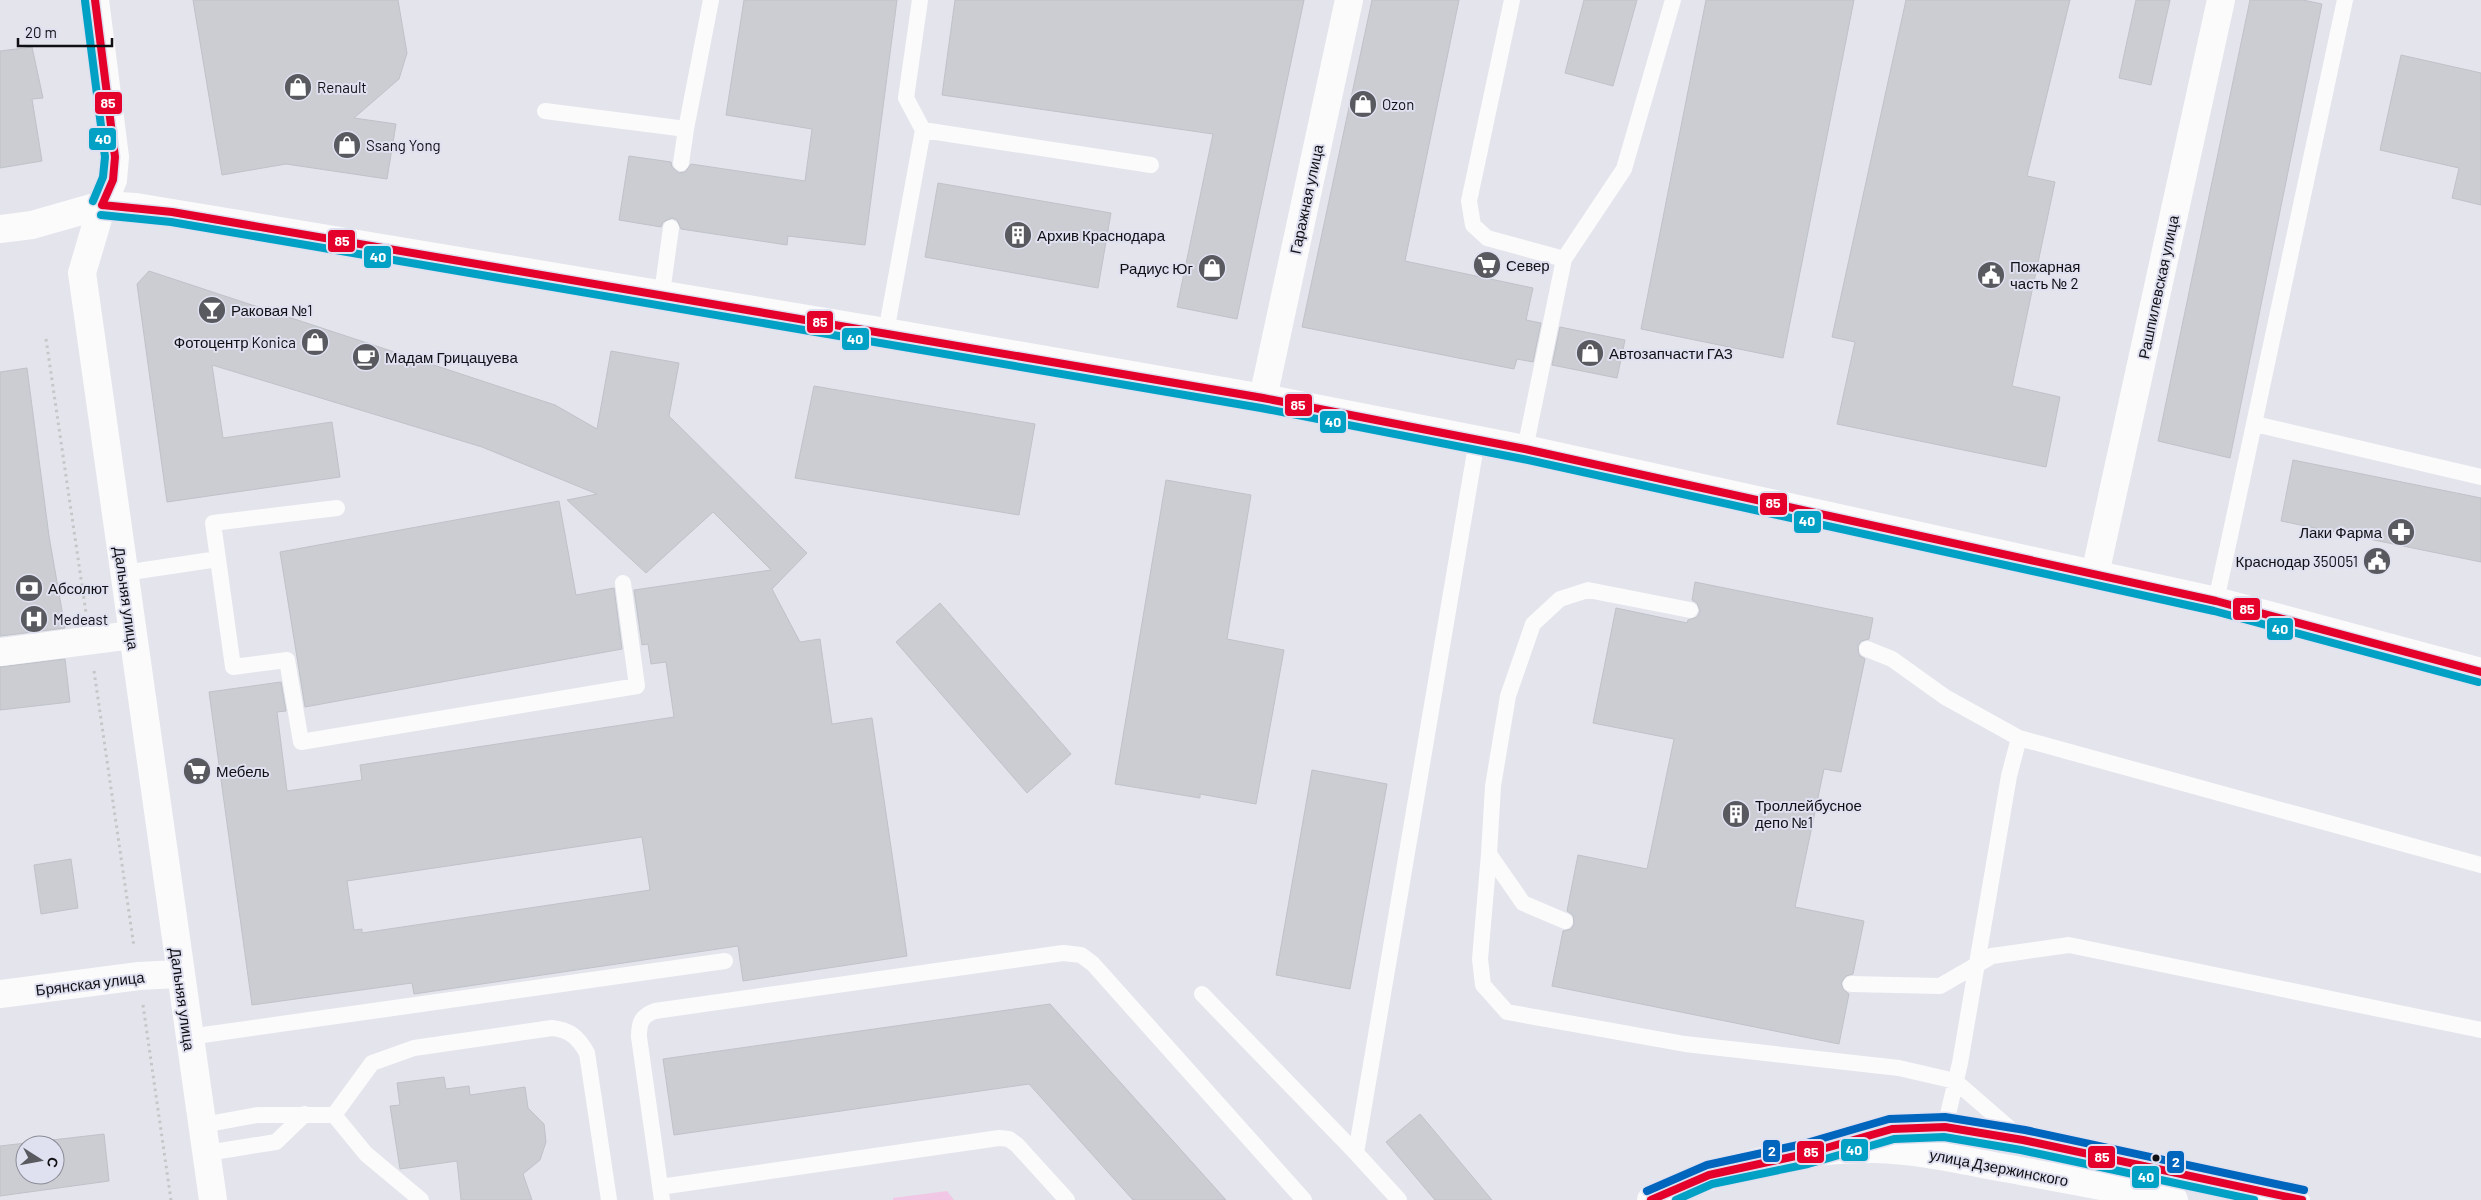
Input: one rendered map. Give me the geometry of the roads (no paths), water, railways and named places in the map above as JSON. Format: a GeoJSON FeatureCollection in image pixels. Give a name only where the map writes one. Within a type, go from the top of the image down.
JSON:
{"type":"FeatureCollection","features":[{"type":"Feature","properties":{"kind":"street","name":"Дальняя улица"},"geometry":{"type":"LineString","coordinates":[[95,0],[116,157],[113,180],[102,205],[82,273],[213,1200]]}},
{"type":"Feature","properties":{"kind":"street","name":"Гаражная улица"},"geometry":{"type":"LineString","coordinates":[[1264,398],[1349,0]]}},
{"type":"Feature","properties":{"kind":"street","name":"Рашпилевская улица"},"geometry":{"type":"LineString","coordinates":[[2095,574],[2221,0]]}},
{"type":"Feature","properties":{"kind":"street"},"geometry":{"type":"LineString","coordinates":[[0,230],[32,225],[102,205],[172,212],[662,293],[1264,398],[1525,449],[2216,601],[2481,672]]}},
{"type":"Feature","properties":{"kind":"street"},"geometry":{"type":"LineString","coordinates":[[0,652],[132,635]]}},
{"type":"Feature","properties":{"kind":"street","name":"Брянская улица"},"geometry":{"type":"LineString","coordinates":[[0,994],[139,976],[180,974]]}},
{"type":"Feature","properties":{"kind":"street","name":"улица Дзержинского"},"geometry":{"type":"LineString","coordinates":[[1651,1200],[1710,1175],[1756,1163],[1805,1154],[1874,1149],[1926,1153],[2174,1200]]}},
{"type":"Feature","properties":{"kind":"lane"},"geometry":{"type":"LineString","coordinates":[[682,163],[686,129],[712,0]]}},
{"type":"Feature","properties":{"kind":"lane"},"geometry":{"type":"LineString","coordinates":[[886,332],[923,130],[906,98],[920,0]]}},
{"type":"Feature","properties":{"kind":"lane"},"geometry":{"type":"LineString","coordinates":[[1512,0],[1470,201],[1473,225],[1487,238],[1564,260]]}},
{"type":"Feature","properties":{"kind":"lane"},"geometry":{"type":"LineString","coordinates":[[1525,449],[1564,260],[1624,169],[1673,0]]}},
{"type":"Feature","properties":{"kind":"lane"},"geometry":{"type":"LineString","coordinates":[[2216,601],[2345,0]]}},
{"type":"Feature","properties":{"kind":"lane"},"geometry":{"type":"LineString","coordinates":[[545,111],[686,129]]}},
{"type":"Feature","properties":{"kind":"lane"},"geometry":{"type":"LineString","coordinates":[[923,130],[1151,165]]}},
{"type":"Feature","properties":{"kind":"lane"},"geometry":{"type":"LineString","coordinates":[[662,293],[671,228]]}},
{"type":"Feature","properties":{"kind":"lane"},"geometry":{"type":"LineString","coordinates":[[2254,424],[2481,477]]}},
{"type":"Feature","properties":{"kind":"lane"},"geometry":{"type":"LineString","coordinates":[[1356,1153],[1477,440]]}},
{"type":"Feature","properties":{"kind":"lane"},"geometry":{"type":"LineString","coordinates":[[337,508],[214,523],[233,667],[287,660],[301,742],[637,686],[623,583]]}},
{"type":"Feature","properties":{"kind":"lane"},"geometry":{"type":"LineString","coordinates":[[124,572],[218,558]]}},
{"type":"Feature","properties":{"kind":"lane"},"geometry":{"type":"LineString","coordinates":[[1690,610],[1588,590],[1560,599],[1533,624],[1508,696],[1493,786],[1480,959],[1483,985],[1507,1012],[1685,1044],[1898,1068],[1955,1081],[2022,1140]]}},
{"type":"Feature","properties":{"kind":"lane"},"geometry":{"type":"LineString","coordinates":[[1867,649],[1892,659],[1944,697],[2019,738],[2481,865]]}},
{"type":"Feature","properties":{"kind":"lane"},"geometry":{"type":"LineString","coordinates":[[1945,1127],[1977,965],[2009,776],[2019,738]]}},
{"type":"Feature","properties":{"kind":"lane"},"geometry":{"type":"LineString","coordinates":[[1489,854],[1522,903],[1565,921]]}},
{"type":"Feature","properties":{"kind":"lane"},"geometry":{"type":"LineString","coordinates":[[1851,984],[1940,986],[1992,956],[2069,945],[2481,1030]]}},
{"type":"Feature","properties":{"kind":"lane"},"geometry":{"type":"LineString","coordinates":[[1067,1200],[1018,1145],[1009,1139],[999,1138],[661,1193],[639,1037],[639,1024],[645,1015],[654,1012],[1063,953],[1080,955],[1093,964],[1304,1200]]}},
{"type":"Feature","properties":{"kind":"lane"},"geometry":{"type":"LineString","coordinates":[[189,1037],[725,961]]}},
{"type":"Feature","properties":{"kind":"lane"},"geometry":{"type":"LineString","coordinates":[[1202,994],[1400,1200]]}},
{"type":"Feature","properties":{"kind":"lane"},"geometry":{"type":"LineString","coordinates":[[334,1115],[372,1063],[424,1046],[552,1028],[566,1029],[580,1040],[588,1053],[609,1200]]}},
{"type":"Feature","properties":{"kind":"lane"},"geometry":{"type":"LineString","coordinates":[[207,1154],[284,1145],[305,1114]]}},
{"type":"Feature","properties":{"kind":"lane"},"geometry":{"type":"LineString","coordinates":[[203,1125],[249,1116],[334,1115],[366,1154],[421,1200]]}},
{"type":"Feature","properties":{"kind":"lane"},"geometry":{"type":"LineString","coordinates":[[1805,1154],[1892,1129],[1945,1127],[2022,1140],[2302,1200]]}},
{"type":"Feature","properties":{"kind":"place","name":"Renault"},"geometry":{"type":"Point","coordinates":[298,87]}},
{"type":"Feature","properties":{"kind":"place","name":"Ozon"},"geometry":{"type":"Point","coordinates":[1363,104]}},
{"type":"Feature","properties":{"kind":"place","name":"Ssang Yong"},"geometry":{"type":"Point","coordinates":[347,145]}},
{"type":"Feature","properties":{"kind":"place","name":"Архив Краснодара"},"geometry":{"type":"Point","coordinates":[1018,235]}},
{"type":"Feature","properties":{"kind":"place","name":"Север"},"geometry":{"type":"Point","coordinates":[1487,265]}},
{"type":"Feature","properties":{"kind":"place","name":"Радиус Юг"},"geometry":{"type":"Point","coordinates":[1212,268]}},
{"type":"Feature","properties":{"kind":"place","name":"Пожарная часть № 2"},"geometry":{"type":"Point","coordinates":[1991,275]}},
{"type":"Feature","properties":{"kind":"place","name":"Раковая №1"},"geometry":{"type":"Point","coordinates":[212,310]}},
{"type":"Feature","properties":{"kind":"place","name":"Фотоцентр Konica"},"geometry":{"type":"Point","coordinates":[315,342]}},
{"type":"Feature","properties":{"kind":"place","name":"Автозапчасти ГАЗ"},"geometry":{"type":"Point","coordinates":[1590,353]}},
{"type":"Feature","properties":{"kind":"place","name":"Мадам Грицацуева"},"geometry":{"type":"Point","coordinates":[366,357]}},
{"type":"Feature","properties":{"kind":"place","name":"Лаки Фарма"},"geometry":{"type":"Point","coordinates":[2401,532]}},
{"type":"Feature","properties":{"kind":"place","name":"Краснодар 350051"},"geometry":{"type":"Point","coordinates":[2377,561]}},
{"type":"Feature","properties":{"kind":"place","name":"Абсолют"},"geometry":{"type":"Point","coordinates":[29,588]}},
{"type":"Feature","properties":{"kind":"place","name":"Medeast"},"geometry":{"type":"Point","coordinates":[34,619]}},
{"type":"Feature","properties":{"kind":"place","name":"Мебель"},"geometry":{"type":"Point","coordinates":[197,771]}},
{"type":"Feature","properties":{"kind":"place","name":"Троллейбусное депо №1"},"geometry":{"type":"Point","coordinates":[1736,814]}}]}
